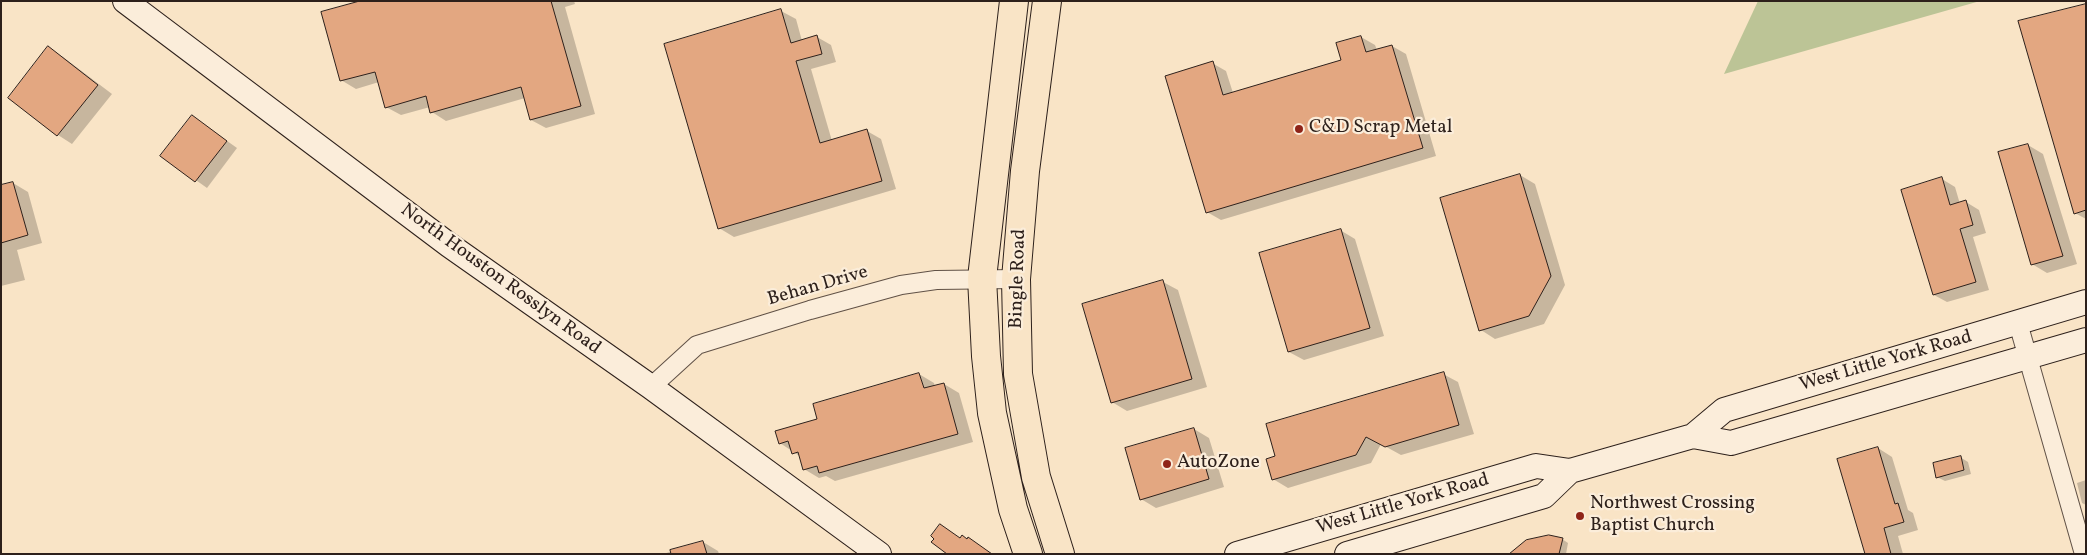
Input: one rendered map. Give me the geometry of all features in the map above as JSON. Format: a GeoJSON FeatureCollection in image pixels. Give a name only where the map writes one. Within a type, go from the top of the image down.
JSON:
{"type":"FeatureCollection","features":[{"type":"Feature","properties":{"kind":"main road","name":"North Houston Rosslyn Road"},"geometry":{"type":"LineString","coordinates":[[125,1],[449,245],[651,387],[879,554]]}},
{"type":"Feature","properties":{"kind":"main road","name":"Bingle Road"},"geometry":{"type":"LineString","coordinates":[[1014,1],[982,278],[986,356],[992,413],[1013,508],[1028,554]]}},
{"type":"Feature","properties":{"kind":"main road","name":"Bingle Road"},"geometry":{"type":"LineString","coordinates":[[1047,1],[1025,171],[1016,279],[1018,374],[1036,477],[1060,554]]}},
{"type":"Feature","properties":{"kind":"main road","name":"West Little York Road"},"geometry":{"type":"LineString","coordinates":[[1237,554],[1536,466],[1570,471],[1693,436],[1724,410],[2086,302]]}},
{"type":"Feature","properties":{"kind":"main road","name":"West Little York Road"},"geometry":{"type":"LineString","coordinates":[[1693,436],[1731,443],[2086,340]]}},
{"type":"Feature","properties":{"kind":"main road","name":"West Little York Road"},"geometry":{"type":"LineString","coordinates":[[1347,554],[1544,496],[1570,471]]}},
{"type":"Feature","properties":{"kind":"main road"},"geometry":{"type":"LineString","coordinates":[[1448,491],[1459,522]]}},
{"type":"Feature","properties":{"kind":"street","name":"Behan Drive"},"geometry":{"type":"LineString","coordinates":[[651,387],[697,346],[810,310],[901,285],[936,280],[1016,279]]}},
{"type":"Feature","properties":{"kind":"street"},"geometry":{"type":"LineString","coordinates":[[2018,323],[2084,554]]}},
{"type":"Feature","properties":{"kind":"green space"},"geometry":{"type":"Polygon","coordinates":[[[1758,1],[1980,1],[1724,74],[1758,1]]]}},
{"type":"Feature","properties":{"kind":"building"},"geometry":{"type":"Polygon","coordinates":[[[360,1],[551,1],[581,106],[530,120],[521,87],[430,113],[426,96],[385,108],[375,72],[340,81],[321,12],[360,1]]]}},
{"type":"Feature","properties":{"kind":"building"},"geometry":{"type":"Polygon","coordinates":[[[2086,4],[2086,210],[2074,214],[2018,21],[2086,4]]]}},
{"type":"Feature","properties":{"kind":"building"},"geometry":{"type":"Polygon","coordinates":[[[781,9],[791,43],[817,35],[822,54],[796,61],[820,143],[867,129],[882,181],[718,229],[664,44],[781,9]]]}},
{"type":"Feature","properties":{"kind":"building","name":"C&D Scrap Metal"},"geometry":{"type":"Polygon","coordinates":[[[1361,36],[1366,52],[1392,45],[1423,148],[1206,213],[1165,76],[1213,61],[1223,95],[1341,60],[1336,43],[1361,36]]]}},
{"type":"Feature","properties":{"kind":"building"},"geometry":{"type":"Polygon","coordinates":[[[48,46],[98,85],[57,136],[8,98],[48,46]]]}},
{"type":"Feature","properties":{"kind":"building"},"geometry":{"type":"Polygon","coordinates":[[[192,115],[227,141],[195,182],[160,156],[192,115]]]}},
{"type":"Feature","properties":{"kind":"building"},"geometry":{"type":"Polygon","coordinates":[[[2028,144],[2063,256],[2031,265],[1998,152],[2028,144]]]}},
{"type":"Feature","properties":{"kind":"building"},"geometry":{"type":"Polygon","coordinates":[[[1520,174],[1551,276],[1529,316],[1479,331],[1440,198],[1520,174]]]}},
{"type":"Feature","properties":{"kind":"building"},"geometry":{"type":"Polygon","coordinates":[[[1942,177],[1950,205],[1966,200],[1973,225],[1960,229],[1976,282],[1933,295],[1901,190],[1942,177]]]}},
{"type":"Feature","properties":{"kind":"building"},"geometry":{"type":"Polygon","coordinates":[[[13,182],[28,235],[1,243],[1,185],[13,182]]]}},
{"type":"Feature","properties":{"kind":"building"},"geometry":{"type":"Polygon","coordinates":[[[1341,229],[1370,328],[1288,352],[1259,253],[1341,229]]]}},
{"type":"Feature","properties":{"kind":"building"},"geometry":{"type":"Polygon","coordinates":[[[1163,280],[1192,379],[1111,403],[1082,304],[1163,280]]]}},
{"type":"Feature","properties":{"kind":"building"},"geometry":{"type":"Polygon","coordinates":[[[1444,372],[1459,425],[1385,447],[1366,437],[1356,455],[1272,480],[1266,459],[1275,456],[1266,424],[1444,372]]]}},
{"type":"Feature","properties":{"kind":"building"},"geometry":{"type":"Polygon","coordinates":[[[919,373],[924,388],[944,383],[958,434],[819,473],[817,466],[803,470],[798,452],[792,454],[788,441],[779,444],[775,431],[817,419],[813,404],[919,373]]]}},
{"type":"Feature","properties":{"kind":"building","name":"AutoZone"},"geometry":{"type":"Polygon","coordinates":[[[1194,428],[1209,479],[1140,500],[1125,448],[1194,428]]]}},
{"type":"Feature","properties":{"kind":"building"},"geometry":{"type":"Polygon","coordinates":[[[1878,447],[1895,504],[1898,503],[1904,522],[1884,528],[1891,554],[1865,554],[1837,459],[1878,447]]]}},
{"type":"Feature","properties":{"kind":"building"},"geometry":{"type":"Polygon","coordinates":[[[1961,456],[1964,470],[1936,478],[1933,463],[1961,456]]]}},
{"type":"Feature","properties":{"kind":"building"},"geometry":{"type":"Polygon","coordinates":[[[940,524],[960,538],[962,535],[967,539],[968,537],[992,554],[947,554],[931,542],[934,539],[931,536],[940,524]]]}},
{"type":"Feature","properties":{"kind":"building"},"geometry":{"type":"Polygon","coordinates":[[[1549,535],[1563,538],[1559,554],[1509,554],[1526,540],[1549,535]]]}},
{"type":"Feature","properties":{"kind":"building"},"geometry":{"type":"Polygon","coordinates":[[[703,541],[707,554],[671,554],[670,550],[703,541]]]}},
{"type":"Feature","properties":{"kind":"place","name":"C&D Scrap Metal"},"geometry":{"type":"Point","coordinates":[1299,129]}},
{"type":"Feature","properties":{"kind":"place","name":"AutoZone"},"geometry":{"type":"Point","coordinates":[1167,464]}},
{"type":"Feature","properties":{"kind":"place","name":"Northwest Crossing Baptist Church"},"geometry":{"type":"Point","coordinates":[1580,516]}}]}
